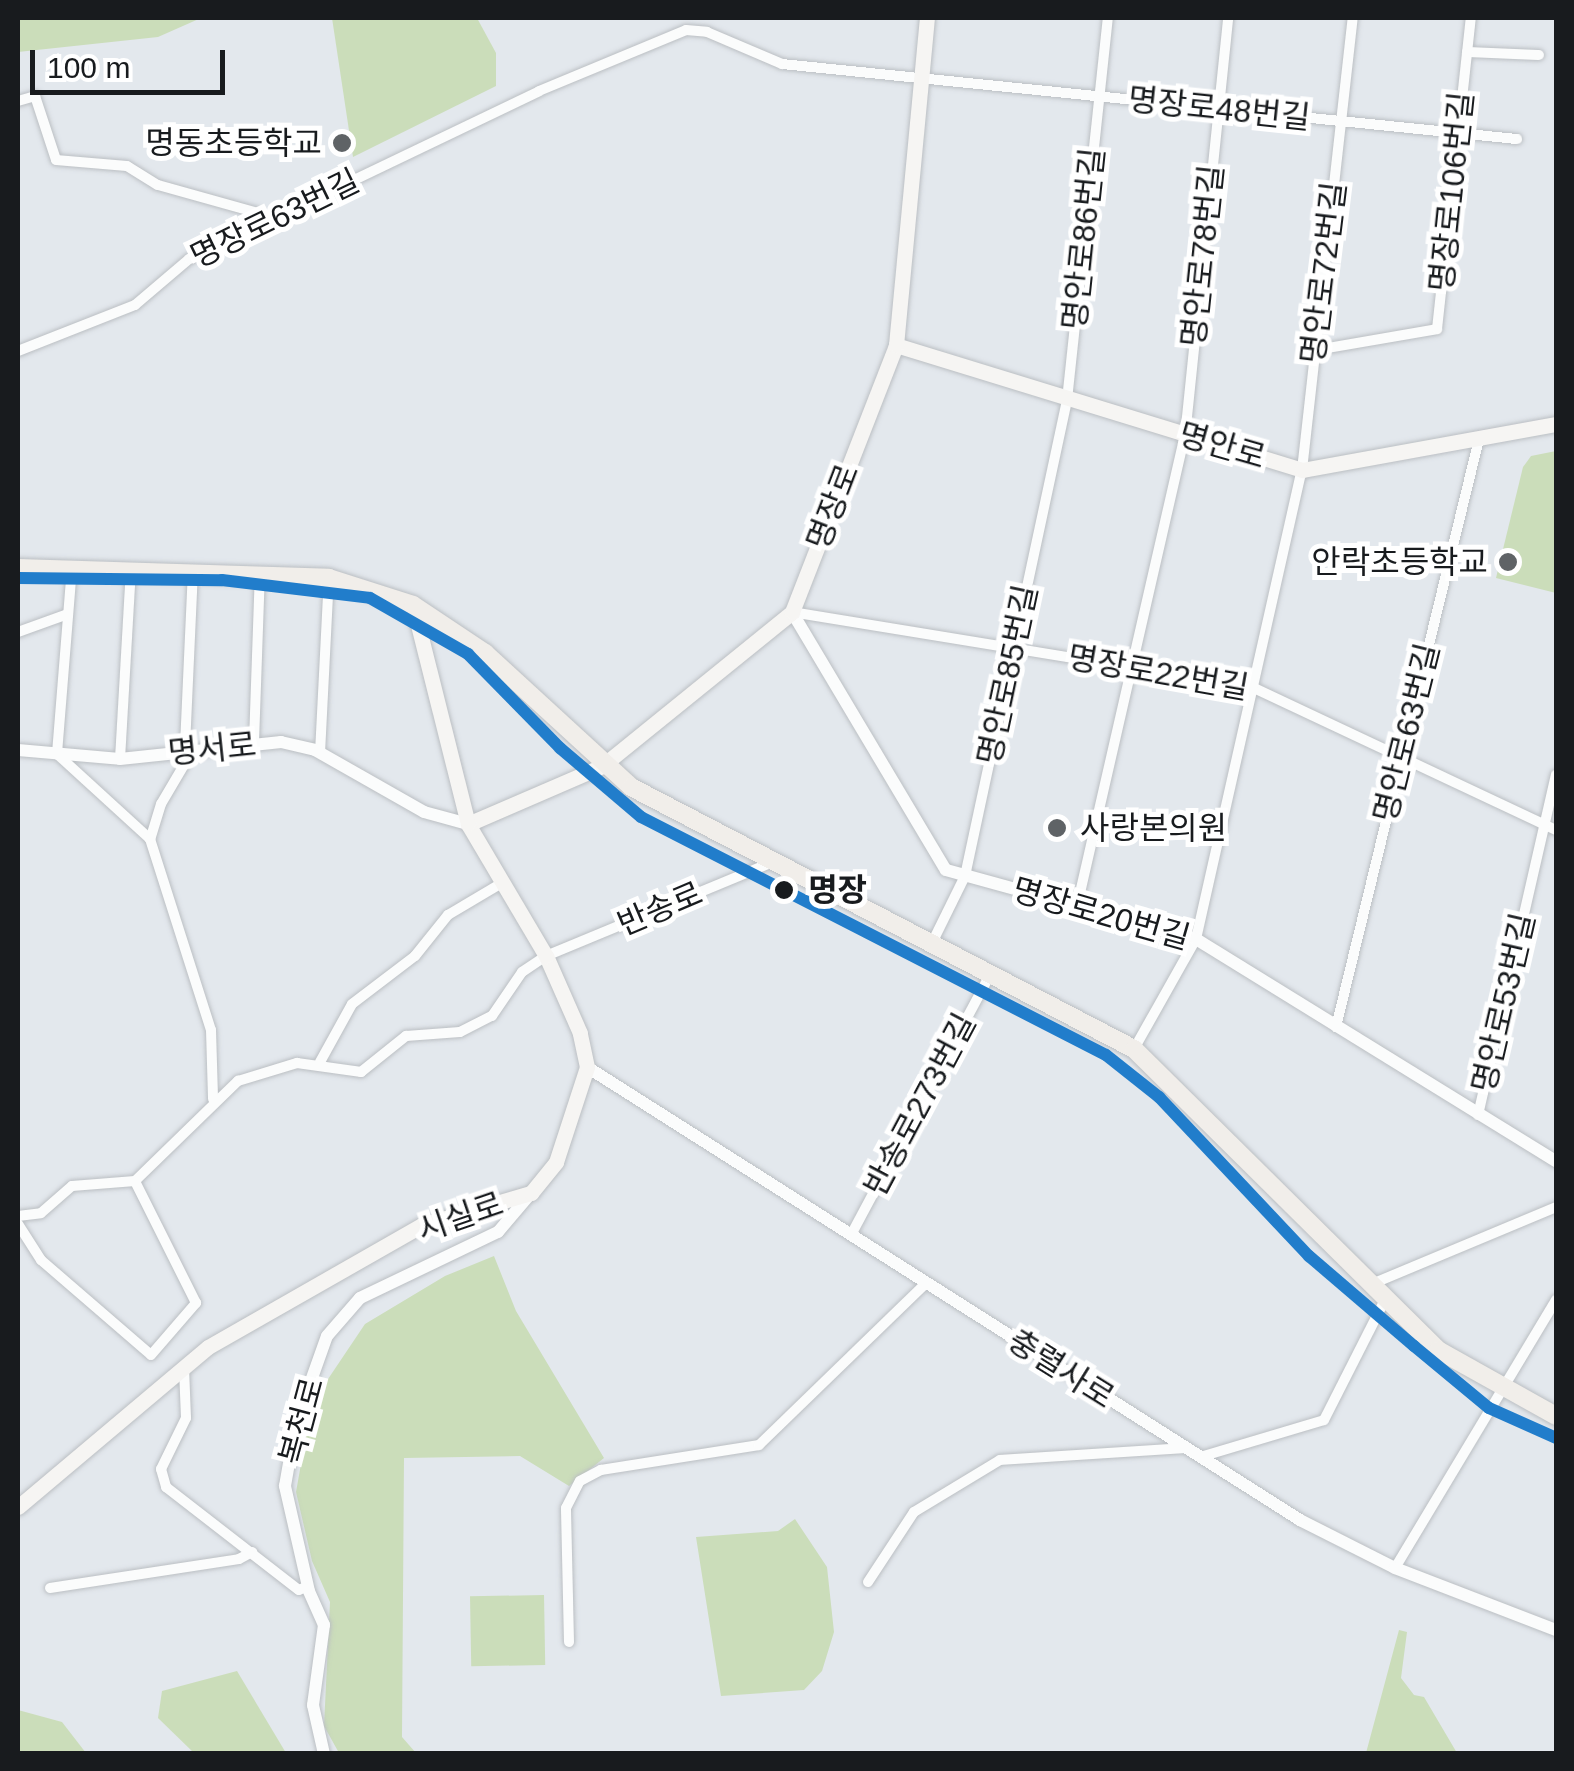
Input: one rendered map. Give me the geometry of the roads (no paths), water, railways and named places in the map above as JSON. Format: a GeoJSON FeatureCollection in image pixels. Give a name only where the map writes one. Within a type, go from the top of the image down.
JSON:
{"type":"FeatureCollection","features":[{"type":"Feature","properties":{"kind":"main road","name":"명장로"},"geometry":{"type":"LineString","coordinates":[[468,824],[602,766],[792,612],[896,345],[927,18]]}},
{"type":"Feature","properties":{"kind":"main road","name":"명안로"},"geometry":{"type":"LineString","coordinates":[[896,345],[1302,470],[1556,424]]}},
{"type":"Feature","properties":{"kind":"main road","name":"반송로"},"geometry":{"type":"LineString","coordinates":[[18,568],[132,567],[329,578],[413,605],[485,652],[602,766],[931,945],[1134,1049],[1438,1350],[1503,1391],[1556,1416]]}},
{"type":"Feature","properties":{"kind":"main road"},"geometry":{"type":"LineString","coordinates":[[413,605],[468,824],[546,956],[580,1033],[587,1067]]}},
{"type":"Feature","properties":{"kind":"main road","name":"시실로"},"geometry":{"type":"LineString","coordinates":[[20,1501],[208,1347],[422,1225],[531,1193],[556,1162],[587,1067]]}},
{"type":"Feature","properties":{"kind":"street","name":"명안로86번길"},"geometry":{"type":"LineString","coordinates":[[1067,400],[1108,18]]}},
{"type":"Feature","properties":{"kind":"street","name":"명안로78번길"},"geometry":{"type":"LineString","coordinates":[[1077,906],[1185,436],[1228,18]]}},
{"type":"Feature","properties":{"kind":"street","name":"명안로72번길"},"geometry":{"type":"LineString","coordinates":[[1134,1049],[1196,939],[1302,470],[1353,18]]}},
{"type":"Feature","properties":{"kind":"street","name":"명장로106번길"},"geometry":{"type":"LineString","coordinates":[[1316,350],[1437,329],[1470,18]]}},
{"type":"Feature","properties":{"kind":"street","name":"명장로48번길"},"geometry":{"type":"LineString","coordinates":[[538,91],[686,30],[707,32],[782,64],[1518,139]]}},
{"type":"Feature","properties":{"kind":"street","name":"명장로106번길"},"geometry":{"type":"LineString","coordinates":[[1467,52],[1539,55]]}},
{"type":"Feature","properties":{"kind":"street","name":"명장로63번길"},"geometry":{"type":"LineString","coordinates":[[18,351],[134,305],[189,259],[538,91]]}},
{"type":"Feature","properties":{"kind":"street"},"geometry":{"type":"LineString","coordinates":[[18,101],[35,96],[56,160],[128,166],[158,184],[247,209],[266,222]]}},
{"type":"Feature","properties":{"kind":"street","name":"명안로85번길"},"geometry":{"type":"LineString","coordinates":[[931,945],[965,876],[1067,400]]}},
{"type":"Feature","properties":{"kind":"street","name":"명안로63번길"},"geometry":{"type":"LineString","coordinates":[[1336,1027],[1479,439]]}},
{"type":"Feature","properties":{"kind":"street"},"geometry":{"type":"LineString","coordinates":[[72,567],[56,754],[150,839],[210,1030],[213,1100]]}},
{"type":"Feature","properties":{"kind":"street"},"geometry":{"type":"LineString","coordinates":[[120,759],[132,567]]}},
{"type":"Feature","properties":{"kind":"street"},"geometry":{"type":"LineString","coordinates":[[150,839],[185,751],[193,569]]}},
{"type":"Feature","properties":{"kind":"street"},"geometry":{"type":"LineString","coordinates":[[254,742],[260,572]]}},
{"type":"Feature","properties":{"kind":"street"},"geometry":{"type":"LineString","coordinates":[[320,753],[329,578]]}},
{"type":"Feature","properties":{"kind":"street","name":"명장로22번길"},"geometry":{"type":"LineString","coordinates":[[792,612],[1254,688],[1556,830]]}},
{"type":"Feature","properties":{"kind":"street","name":"명장로20번길"},"geometry":{"type":"LineString","coordinates":[[792,612],[946,870],[1196,939],[1556,1161]]}},
{"type":"Feature","properties":{"kind":"street"},"geometry":{"type":"LineString","coordinates":[[18,632],[68,614]]}},
{"type":"Feature","properties":{"kind":"street","name":"명서로"},"geometry":{"type":"LineString","coordinates":[[18,750],[120,759],[254,742],[320,753],[424,812],[468,824]]}},
{"type":"Feature","properties":{"kind":"street","name":"명안로53번길"},"geometry":{"type":"LineString","coordinates":[[1478,1114],[1556,775]]}},
{"type":"Feature","properties":{"kind":"street","name":"반송로"},"geometry":{"type":"LineString","coordinates":[[546,956],[774,861]]}},
{"type":"Feature","properties":{"kind":"street"},"geometry":{"type":"LineString","coordinates":[[320,1062],[352,1004],[415,956],[448,915],[502,883]]}},
{"type":"Feature","properties":{"kind":"street"},"geometry":{"type":"LineString","coordinates":[[135,1182],[196,1303],[151,1354],[41,1260],[18,1220],[41,1213],[72,1186],[135,1182],[213,1100],[268,1068],[320,1062],[361,1072],[406,1036],[460,1032],[492,1016],[522,972],[546,956]]}},
{"type":"Feature","properties":{"kind":"street","name":"반송로273번길"},"geometry":{"type":"LineString","coordinates":[[851,1235],[990,975]]}},
{"type":"Feature","properties":{"kind":"street","name":"충렬사로"},"geometry":{"type":"LineString","coordinates":[[587,1067],[1300,1520],[1395,1568],[1556,1630]]}},
{"type":"Feature","properties":{"kind":"street","name":"복천로"},"geometry":{"type":"LineString","coordinates":[[324,1754],[313,1705],[324,1624],[308,1586],[285,1486],[296,1423],[326,1336],[360,1298],[498,1232],[531,1193]]}},
{"type":"Feature","properties":{"kind":"street"},"geometry":{"type":"LineString","coordinates":[[1372,1284],[1556,1206]]}},
{"type":"Feature","properties":{"kind":"street"},"geometry":{"type":"LineString","coordinates":[[569,1642],[566,1508],[580,1480],[601,1470],[759,1444],[926,1283]]}},
{"type":"Feature","properties":{"kind":"street"},"geometry":{"type":"LineString","coordinates":[[1200,1457],[1324,1420],[1386,1298]]}},
{"type":"Feature","properties":{"kind":"street"},"geometry":{"type":"LineString","coordinates":[[1395,1568],[1556,1300]]}},
{"type":"Feature","properties":{"kind":"street"},"geometry":{"type":"LineString","coordinates":[[1543,1323],[1556,1330]]}},
{"type":"Feature","properties":{"kind":"street"},"geometry":{"type":"LineString","coordinates":[[184,1368],[186,1418],[161,1469],[166,1487],[300,1590],[308,1586]]}},
{"type":"Feature","properties":{"kind":"street"},"geometry":{"type":"LineString","coordinates":[[868,1582],[914,1512],[1000,1460],[1186,1448]]}},
{"type":"Feature","properties":{"kind":"street"},"geometry":{"type":"LineString","coordinates":[[50,1588],[239,1559],[252,1552]]}},
{"type":"Feature","properties":{"kind":"place","name":"명동초등학교"},"geometry":{"type":"Point","coordinates":[342,143]}},
{"type":"Feature","properties":{"kind":"place","name":"안락초등학교"},"geometry":{"type":"Point","coordinates":[1508,562]}},
{"type":"Feature","properties":{"kind":"place","name":"사랑본의원"},"geometry":{"type":"Point","coordinates":[1057,828]}},
{"type":"Feature","properties":{"kind":"place","name":"명장"},"geometry":{"type":"Point","coordinates":[784,890]}}]}
